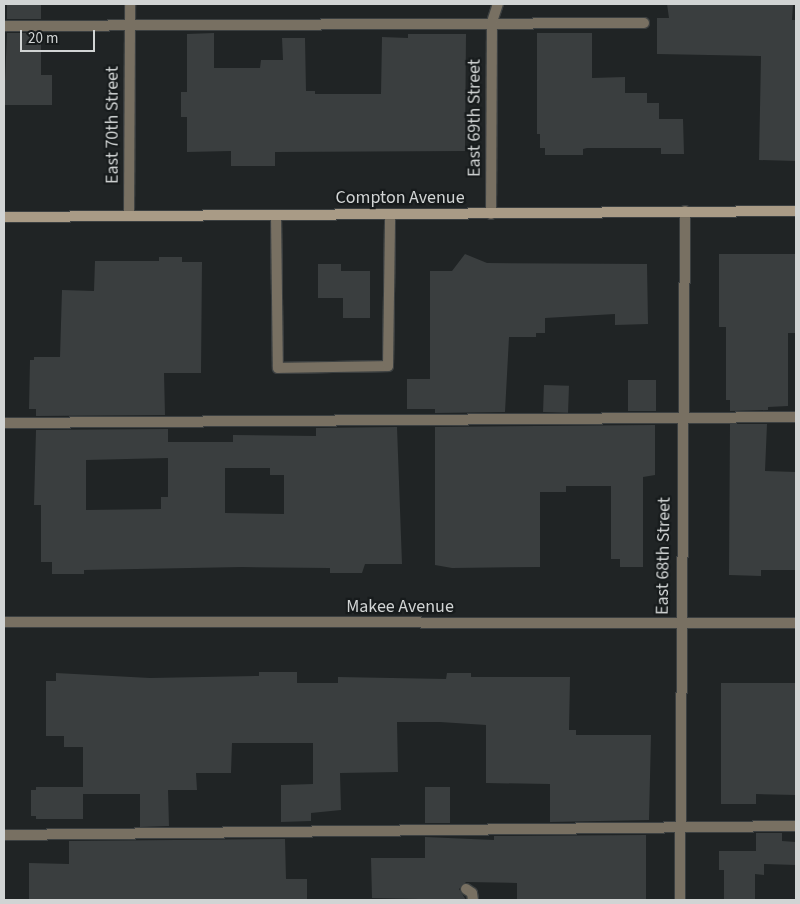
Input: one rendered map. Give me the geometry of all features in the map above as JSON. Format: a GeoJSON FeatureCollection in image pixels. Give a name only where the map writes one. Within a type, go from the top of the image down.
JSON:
{"type":"FeatureCollection","features":[{"type":"Feature","properties":{"kind":"main road","name":"Compton Avenue"},"geometry":{"type":"LineString","coordinates":[[4,217],[796,211]]}},
{"type":"Feature","properties":{"kind":"street","name":"East 70th Street"},"geometry":{"type":"LineString","coordinates":[[129,216],[130,4]]}},
{"type":"Feature","properties":{"kind":"street","name":"East 69th Street"},"geometry":{"type":"LineString","coordinates":[[491,214],[492,22],[498,4]]}},
{"type":"Feature","properties":{"kind":"street"},"geometry":{"type":"LineString","coordinates":[[4,26],[492,22],[644,23]]}},
{"type":"Feature","properties":{"kind":"street","name":"East 68th Street"},"geometry":{"type":"LineString","coordinates":[[680,900],[680,624],[685,212]]}},
{"type":"Feature","properties":{"kind":"street"},"geometry":{"type":"LineString","coordinates":[[276,215],[278,368],[388,366],[390,214]]}},
{"type":"Feature","properties":{"kind":"street"},"geometry":{"type":"LineString","coordinates":[[4,423],[796,417]]}},
{"type":"Feature","properties":{"kind":"street","name":"Makee Avenue"},"geometry":{"type":"LineString","coordinates":[[4,622],[796,623]]}},
{"type":"Feature","properties":{"kind":"street"},"geometry":{"type":"LineString","coordinates":[[4,835],[680,825],[796,826]]}},
{"type":"Feature","properties":{"kind":"street"},"geometry":{"type":"LineString","coordinates":[[466,889],[472,893],[473,900]]}},
{"type":"Feature","properties":{"kind":"building"},"geometry":{"type":"Polygon","coordinates":[[[7,4],[41,4],[41,19],[7,19],[7,4]]]}},
{"type":"Feature","properties":{"kind":"building"},"geometry":{"type":"Polygon","coordinates":[[[667,4],[793,4],[792,20],[796,20],[796,161],[759,160],[761,56],[657,54],[657,18],[669,18],[667,4]]]}},
{"type":"Feature","properties":{"kind":"building"},"geometry":{"type":"Polygon","coordinates":[[[7,33],[41,33],[41,75],[52,75],[52,105],[4,105],[7,33]]]}},
{"type":"Feature","properties":{"kind":"building"},"geometry":{"type":"Polygon","coordinates":[[[214,33],[214,68],[260,68],[261,60],[283,60],[282,38],[305,38],[306,91],[315,91],[315,94],[381,94],[382,37],[408,38],[408,34],[466,34],[465,151],[275,152],[275,166],[231,166],[231,151],[187,152],[187,117],[181,117],[181,92],[187,92],[187,34],[214,33]]]}},
{"type":"Feature","properties":{"kind":"building"},"geometry":{"type":"Polygon","coordinates":[[[537,33],[592,33],[592,78],[625,77],[625,93],[647,93],[647,103],[659,103],[659,119],[683,119],[684,154],[661,154],[661,148],[587,148],[583,149],[583,155],[545,155],[545,148],[540,148],[540,134],[537,134],[537,33]]]}},
{"type":"Feature","properties":{"kind":"building"},"geometry":{"type":"Polygon","coordinates":[[[465,254],[487,263],[647,264],[648,324],[615,325],[615,314],[545,318],[545,333],[536,333],[536,337],[509,337],[505,412],[435,413],[435,409],[407,409],[407,379],[430,379],[430,271],[452,271],[465,254]]]}},
{"type":"Feature","properties":{"kind":"building"},"geometry":{"type":"Polygon","coordinates":[[[719,254],[796,254],[796,333],[788,333],[788,406],[768,407],[768,410],[730,411],[730,400],[726,400],[726,327],[719,327],[719,254]]]}},
{"type":"Feature","properties":{"kind":"building"},"geometry":{"type":"Polygon","coordinates":[[[159,257],[182,257],[182,262],[202,262],[201,373],[164,373],[165,415],[36,416],[36,409],[29,409],[30,360],[34,360],[34,357],[60,357],[62,290],[94,291],[95,261],[159,261],[159,257]]]}},
{"type":"Feature","properties":{"kind":"building"},"geometry":{"type":"Polygon","coordinates":[[[318,264],[341,264],[341,271],[370,271],[370,318],[343,318],[343,298],[318,298],[318,264]]]}},
{"type":"Feature","properties":{"kind":"building"},"geometry":{"type":"Polygon","coordinates":[[[628,380],[656,380],[656,411],[628,411],[628,380]]]}},
{"type":"Feature","properties":{"kind":"building"},"geometry":{"type":"Polygon","coordinates":[[[544,385],[569,386],[568,413],[543,412],[544,385]]]}},
{"type":"Feature","properties":{"kind":"building"},"geometry":{"type":"Polygon","coordinates":[[[730,424],[767,424],[765,471],[796,472],[796,570],[761,570],[761,576],[729,575],[730,424]]]}},
{"type":"Feature","properties":{"kind":"building"},"geometry":{"type":"Polygon","coordinates":[[[655,425],[655,475],[643,477],[643,567],[620,567],[620,559],[611,559],[611,486],[566,486],[566,492],[540,492],[540,567],[452,568],[435,565],[435,427],[655,425]]]}},
{"type":"Feature","properties":{"kind":"building"},"geometry":{"type":"Polygon","coordinates":[[[397,427],[402,564],[365,564],[362,573],[330,573],[330,568],[242,567],[84,570],[84,574],[52,574],[52,562],[41,562],[41,505],[34,505],[36,430],[168,429],[168,442],[233,442],[233,435],[316,436],[316,428],[397,427]],[[168,458],[86,460],[86,510],[161,509],[161,497],[168,497],[168,458]],[[225,468],[225,513],[284,514],[284,475],[270,475],[270,468],[225,468]]]}},
{"type":"Feature","properties":{"kind":"building"},"geometry":{"type":"Polygon","coordinates":[[[259,672],[297,672],[297,683],[338,683],[338,677],[446,679],[447,673],[471,673],[471,677],[570,677],[569,730],[576,730],[576,735],[651,735],[649,820],[550,822],[550,784],[486,783],[486,725],[440,722],[397,722],[398,772],[340,773],[341,810],[311,813],[311,821],[281,822],[281,785],[313,784],[313,743],[232,743],[231,773],[196,773],[197,790],[168,790],[169,826],[140,827],[140,794],[83,794],[83,819],[36,819],[36,816],[31,816],[31,790],[36,790],[36,787],[83,787],[83,747],[64,747],[64,736],[46,736],[46,681],[56,681],[56,673],[150,678],[259,676],[259,672]]]}},
{"type":"Feature","properties":{"kind":"building"},"geometry":{"type":"Polygon","coordinates":[[[721,683],[796,683],[796,795],[756,794],[756,804],[721,804],[721,683]]]}},
{"type":"Feature","properties":{"kind":"building"},"geometry":{"type":"Polygon","coordinates":[[[425,787],[450,787],[450,823],[425,823],[425,787]]]}},
{"type":"Feature","properties":{"kind":"building"},"geometry":{"type":"Polygon","coordinates":[[[756,833],[782,833],[782,841],[796,842],[796,865],[764,864],[764,875],[755,874],[755,900],[724,900],[724,870],[719,870],[719,851],[756,851],[756,833]]]}},
{"type":"Feature","properties":{"kind":"building"},"geometry":{"type":"Polygon","coordinates":[[[646,835],[646,900],[517,900],[517,883],[466,882],[459,889],[466,900],[372,898],[371,858],[425,858],[425,837],[494,840],[494,836],[646,835]]]}},
{"type":"Feature","properties":{"kind":"building"},"geometry":{"type":"Polygon","coordinates":[[[285,839],[286,879],[307,879],[307,900],[29,900],[29,863],[69,864],[69,841],[285,839]]]}}]}
